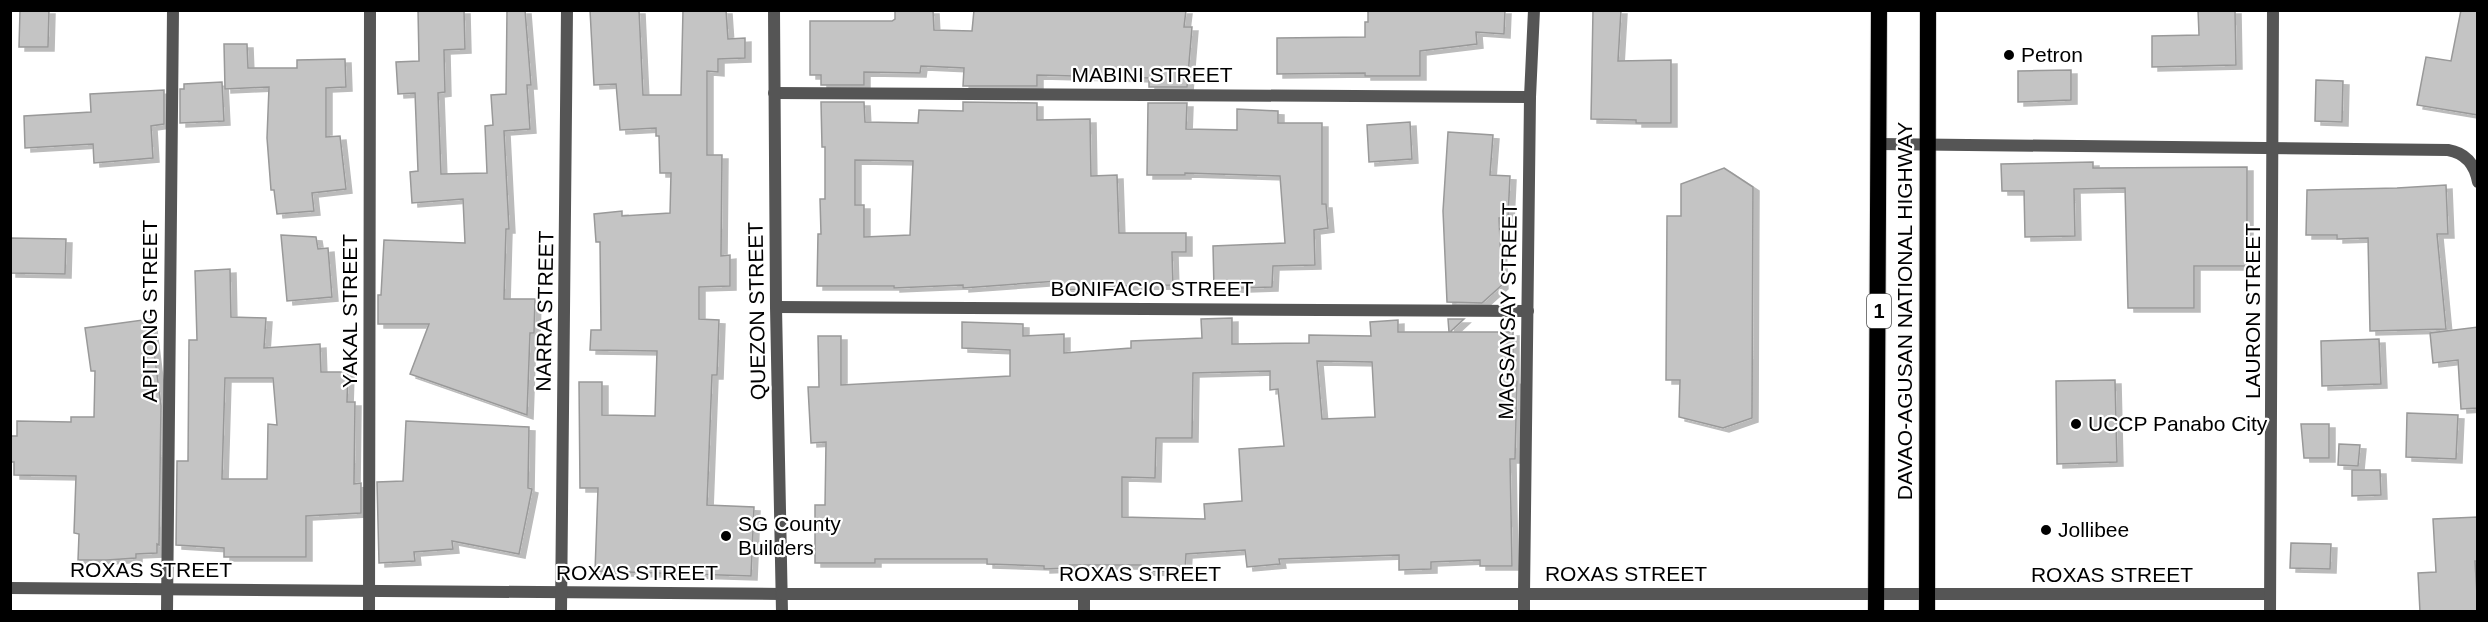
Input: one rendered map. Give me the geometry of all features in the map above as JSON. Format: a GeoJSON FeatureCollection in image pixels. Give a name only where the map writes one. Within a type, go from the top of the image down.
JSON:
{"type":"FeatureCollection","features":[{"type":"Feature","properties":{"kind":"highway","name":"DAVAO-AGUSAN NATIONAL HIGHWAY"},"geometry":{"type":"LineString","coordinates":[[1876,612],[1879,10]]}},
{"type":"Feature","properties":{"kind":"highway","name":"DAVAO-AGUSAN NATIONAL HIGHWAY"},"geometry":{"type":"LineString","coordinates":[[1927,612],[1928,10]]}},
{"type":"Feature","properties":{"kind":"street","name":"APITONG STREET"},"geometry":{"type":"LineString","coordinates":[[167,612],[173,10]]}},
{"type":"Feature","properties":{"kind":"street","name":"YAKAL STREET"},"geometry":{"type":"LineString","coordinates":[[369,612],[370,10]]}},
{"type":"Feature","properties":{"kind":"street","name":"NARRA STREET"},"geometry":{"type":"LineString","coordinates":[[561,612],[567,10]]}},
{"type":"Feature","properties":{"kind":"street","name":"QUEZON STREET"},"geometry":{"type":"LineString","coordinates":[[774,10],[776,307],[782,612]]}},
{"type":"Feature","properties":{"kind":"street","name":"MAGSAYSAY STREET"},"geometry":{"type":"LineString","coordinates":[[1524,612],[1530,97],[1534,10]]}},
{"type":"Feature","properties":{"kind":"street","name":"LAURON STREET"},"geometry":{"type":"LineString","coordinates":[[2270,612],[2273,10]]}},
{"type":"Feature","properties":{"kind":"street","name":"MABINI STREET"},"geometry":{"type":"LineString","coordinates":[[774,93],[1530,97]]}},
{"type":"Feature","properties":{"kind":"street"},"geometry":{"type":"LineString","coordinates":[[1879,144],[2457,151],[2474,167],[2478,182]]}},
{"type":"Feature","properties":{"kind":"street","name":"BONIFACIO STREET"},"geometry":{"type":"LineString","coordinates":[[776,307],[1528,311]]}},
{"type":"Feature","properties":{"kind":"street","name":"ROXAS STREET"},"geometry":{"type":"LineString","coordinates":[[10,588],[782,594],[2270,594]]}},
{"type":"Feature","properties":{"kind":"street"},"geometry":{"type":"LineString","coordinates":[[1084,594],[1084,612]]}},
{"type":"Feature","properties":{"kind":"building"},"geometry":{"type":"Polygon","coordinates":[[[20,10],[49,10],[48,47],[19,47],[20,10]]]}},
{"type":"Feature","properties":{"kind":"building"},"geometry":{"type":"Polygon","coordinates":[[[418,10],[464,10],[465,49],[444,50],[445,92],[438,93],[441,174],[487,173],[485,126],[493,125],[491,95],[506,94],[507,10],[525,10],[531,85],[527,85],[530,129],[504,131],[509,229],[506,229],[504,299],[535,299],[534,333],[530,333],[527,415],[410,374],[429,324],[378,324],[378,295],[381,295],[384,240],[465,243],[463,199],[412,203],[410,172],[418,171],[415,93],[398,94],[396,62],[419,61],[418,10]]]}},
{"type":"Feature","properties":{"kind":"building"},"geometry":{"type":"Polygon","coordinates":[[[590,10],[639,10],[643,95],[681,95],[683,10],[726,10],[728,39],[745,38],[745,58],[718,59],[718,72],[707,71],[707,155],[722,155],[721,256],[730,255],[730,286],[699,287],[699,319],[719,320],[717,375],[712,375],[707,505],[754,507],[751,576],[595,571],[598,488],[580,488],[579,382],[602,382],[602,415],[655,416],[657,351],[590,350],[591,330],[601,330],[600,242],[596,242],[594,214],[622,211],[622,216],[670,213],[671,173],[660,173],[659,136],[656,136],[656,128],[620,130],[616,84],[594,85],[590,10]]]}},
{"type":"Feature","properties":{"kind":"building"},"geometry":{"type":"Polygon","coordinates":[[[895,10],[933,10],[934,30],[972,31],[974,10],[1186,10],[1184,27],[1192,27],[1187,87],[1149,87],[1149,78],[1037,75],[1037,86],[963,86],[964,68],[921,66],[920,73],[864,72],[864,85],[821,85],[821,75],[810,75],[810,21],[892,21],[895,19],[895,10]]]}},
{"type":"Feature","properties":{"kind":"building"},"geometry":{"type":"Polygon","coordinates":[[[1368,10],[1505,10],[1504,34],[1476,32],[1477,44],[1420,51],[1420,76],[1365,76],[1365,73],[1277,74],[1277,38],[1365,37],[1368,10]]]}},
{"type":"Feature","properties":{"kind":"building"},"geometry":{"type":"Polygon","coordinates":[[[1593,10],[1621,10],[1618,61],[1671,60],[1671,123],[1591,119],[1593,10]]]}},
{"type":"Feature","properties":{"kind":"building"},"geometry":{"type":"Polygon","coordinates":[[[2198,10],[2235,10],[2236,65],[2152,67],[2152,36],[2199,35],[2198,10]]]}},
{"type":"Feature","properties":{"kind":"building"},"geometry":{"type":"Polygon","coordinates":[[[2461,10],[2478,10],[2478,115],[2417,105],[2426,57],[2451,61],[2461,10]]]}},
{"type":"Feature","properties":{"kind":"building"},"geometry":{"type":"Polygon","coordinates":[[[224,44],[247,44],[248,68],[297,68],[297,60],[345,59],[346,87],[326,88],[326,137],[340,136],[346,189],[312,193],[314,211],[277,214],[274,190],[271,190],[267,138],[269,87],[225,89],[224,44]]]}},
{"type":"Feature","properties":{"kind":"building"},"geometry":{"type":"Polygon","coordinates":[[[2071,70],[2071,100],[2018,102],[2018,71],[2071,70]]]}},
{"type":"Feature","properties":{"kind":"building"},"geometry":{"type":"Polygon","coordinates":[[[2316,80],[2343,81],[2342,122],[2315,121],[2316,80]]]}},
{"type":"Feature","properties":{"kind":"building"},"geometry":{"type":"Polygon","coordinates":[[[222,82],[224,121],[180,123],[180,89],[184,89],[184,84],[222,82]]]}},
{"type":"Feature","properties":{"kind":"building"},"geometry":{"type":"Polygon","coordinates":[[[164,90],[164,124],[151,126],[153,158],[94,163],[93,144],[25,148],[24,116],[91,112],[90,94],[164,90]]]}},
{"type":"Feature","properties":{"kind":"building"},"geometry":{"type":"Polygon","coordinates":[[[821,102],[864,102],[865,122],[918,123],[919,110],[963,111],[963,102],[1037,103],[1037,120],[1090,119],[1091,176],[1117,175],[1119,233],[1186,233],[1186,252],[1172,252],[1173,285],[1107,286],[1108,288],[1059,290],[1058,281],[963,288],[963,285],[894,288],[894,286],[817,286],[818,234],[821,234],[820,199],[825,199],[825,147],[822,147],[821,102]],[[855,160],[855,205],[864,205],[864,237],[910,235],[913,161],[855,160]]]}},
{"type":"Feature","properties":{"kind":"building"},"geometry":{"type":"Polygon","coordinates":[[[1148,103],[1187,103],[1186,129],[1237,130],[1237,109],[1278,111],[1278,123],[1322,123],[1322,204],[1326,204],[1328,228],[1314,230],[1315,265],[1273,266],[1272,287],[1214,289],[1213,246],[1285,243],[1280,176],[1185,173],[1185,175],[1147,175],[1148,103]]]}},
{"type":"Feature","properties":{"kind":"building"},"geometry":{"type":"Polygon","coordinates":[[[1410,122],[1412,159],[1369,162],[1367,125],[1410,122]]]}},
{"type":"Feature","properties":{"kind":"building"},"geometry":{"type":"Polygon","coordinates":[[[1448,132],[1493,135],[1490,175],[1510,176],[1508,218],[1499,218],[1502,285],[1482,303],[1447,302],[1443,211],[1448,132]]]}},
{"type":"Feature","properties":{"kind":"building"},"geometry":{"type":"Polygon","coordinates":[[[2093,162],[2093,168],[2247,167],[2247,266],[2194,266],[2194,308],[2128,308],[2125,188],[2074,189],[2075,236],[2025,237],[2024,191],[2002,191],[2001,164],[2093,162]]]}},
{"type":"Feature","properties":{"kind":"building"},"geometry":{"type":"Polygon","coordinates":[[[1724,168],[1753,187],[1752,418],[1723,428],[1679,417],[1680,380],[1666,380],[1667,216],[1681,216],[1681,184],[1724,168]]]}},
{"type":"Feature","properties":{"kind":"building"},"geometry":{"type":"Polygon","coordinates":[[[2446,185],[2448,234],[2437,234],[2446,329],[2370,331],[2368,238],[2337,239],[2337,235],[2306,235],[2307,190],[2446,185]]]}},
{"type":"Feature","properties":{"kind":"building"},"geometry":{"type":"Polygon","coordinates":[[[281,235],[316,237],[318,249],[328,248],[332,297],[287,301],[281,235]]]}},
{"type":"Feature","properties":{"kind":"building"},"geometry":{"type":"Polygon","coordinates":[[[10,238],[66,239],[65,274],[10,273],[10,238]]]}},
{"type":"Feature","properties":{"kind":"building"},"geometry":{"type":"Polygon","coordinates":[[[230,269],[231,317],[266,318],[264,348],[320,344],[321,372],[348,372],[347,402],[355,402],[354,484],[361,483],[361,513],[306,516],[306,557],[224,557],[224,548],[176,545],[177,461],[188,461],[189,340],[197,340],[195,271],[230,269]],[[225,378],[222,479],[267,479],[268,424],[277,425],[273,378],[225,378]]]}},
{"type":"Feature","properties":{"kind":"building"},"geometry":{"type":"Polygon","coordinates":[[[1232,318],[1232,344],[1309,343],[1309,335],[1371,336],[1370,322],[1398,320],[1398,332],[1449,332],[1448,319],[1464,319],[1450,332],[1513,332],[1513,380],[1517,381],[1515,459],[1510,459],[1512,566],[1480,566],[1480,560],[1431,562],[1431,569],[1399,570],[1399,555],[1279,559],[1280,564],[1247,567],[1245,550],[1186,554],[1185,572],[1141,571],[1141,565],[1070,565],[1070,568],[1044,569],[1044,566],[987,564],[987,559],[875,559],[875,563],[815,563],[815,505],[825,505],[826,442],[811,443],[808,387],[819,387],[818,336],[841,336],[841,385],[1010,376],[1010,350],[962,348],[962,322],[1023,324],[1023,336],[1064,334],[1064,353],[1131,348],[1131,341],[1202,338],[1201,319],[1232,318]],[[1317,361],[1322,419],[1375,417],[1372,362],[1317,361]],[[1270,371],[1193,373],[1192,438],[1156,438],[1155,478],[1122,477],[1122,517],[1205,519],[1204,504],[1242,501],[1239,449],[1284,446],[1278,389],[1270,390],[1270,371]]]}},
{"type":"Feature","properties":{"kind":"building"},"geometry":{"type":"Polygon","coordinates":[[[150,319],[161,406],[157,553],[136,554],[136,558],[78,560],[79,534],[74,533],[76,476],[14,475],[14,462],[10,462],[10,436],[17,436],[17,421],[71,422],[71,417],[94,417],[95,371],[91,371],[85,328],[150,319]]]}},
{"type":"Feature","properties":{"kind":"building"},"geometry":{"type":"Polygon","coordinates":[[[2478,327],[2478,408],[2461,409],[2458,360],[2433,363],[2430,333],[2478,327]]]}},
{"type":"Feature","properties":{"kind":"building"},"geometry":{"type":"Polygon","coordinates":[[[2379,339],[2381,384],[2322,386],[2321,341],[2379,339]]]}},
{"type":"Feature","properties":{"kind":"building"},"geometry":{"type":"Polygon","coordinates":[[[2115,380],[2117,462],[2057,464],[2056,381],[2115,380]]]}},
{"type":"Feature","properties":{"kind":"building"},"geometry":{"type":"Polygon","coordinates":[[[2407,413],[2458,415],[2456,459],[2406,457],[2407,413]]]}},
{"type":"Feature","properties":{"kind":"building"},"geometry":{"type":"Polygon","coordinates":[[[406,421],[529,427],[528,488],[532,489],[519,554],[452,541],[453,549],[414,552],[415,561],[379,563],[377,482],[403,481],[406,421]]]}},
{"type":"Feature","properties":{"kind":"building"},"geometry":{"type":"Polygon","coordinates":[[[2301,424],[2329,424],[2329,458],[2304,458],[2301,424]]]}},
{"type":"Feature","properties":{"kind":"building"},"geometry":{"type":"Polygon","coordinates":[[[2339,444],[2360,445],[2358,466],[2338,465],[2339,444]]]}},
{"type":"Feature","properties":{"kind":"building"},"geometry":{"type":"Polygon","coordinates":[[[2352,470],[2380,470],[2381,495],[2352,496],[2352,470]]]}},
{"type":"Feature","properties":{"kind":"building"},"geometry":{"type":"Polygon","coordinates":[[[2478,517],[2478,561],[2475,561],[2478,612],[2420,612],[2418,573],[2436,572],[2433,519],[2478,517]]]}},
{"type":"Feature","properties":{"kind":"building"},"geometry":{"type":"Polygon","coordinates":[[[2291,543],[2331,544],[2330,569],[2290,568],[2291,543]]]}},
{"type":"Feature","properties":{"kind":"place","name":"Petron"},"geometry":{"type":"Point","coordinates":[2009,55]}},
{"type":"Feature","properties":{"kind":"place","name":"UCCP Panabo City"},"geometry":{"type":"Point","coordinates":[2076,424]}},
{"type":"Feature","properties":{"kind":"place","name":"Jollibee"},"geometry":{"type":"Point","coordinates":[2046,530]}},
{"type":"Feature","properties":{"kind":"place","name":"SG County Builders"},"geometry":{"type":"Point","coordinates":[726,536]}}]}
